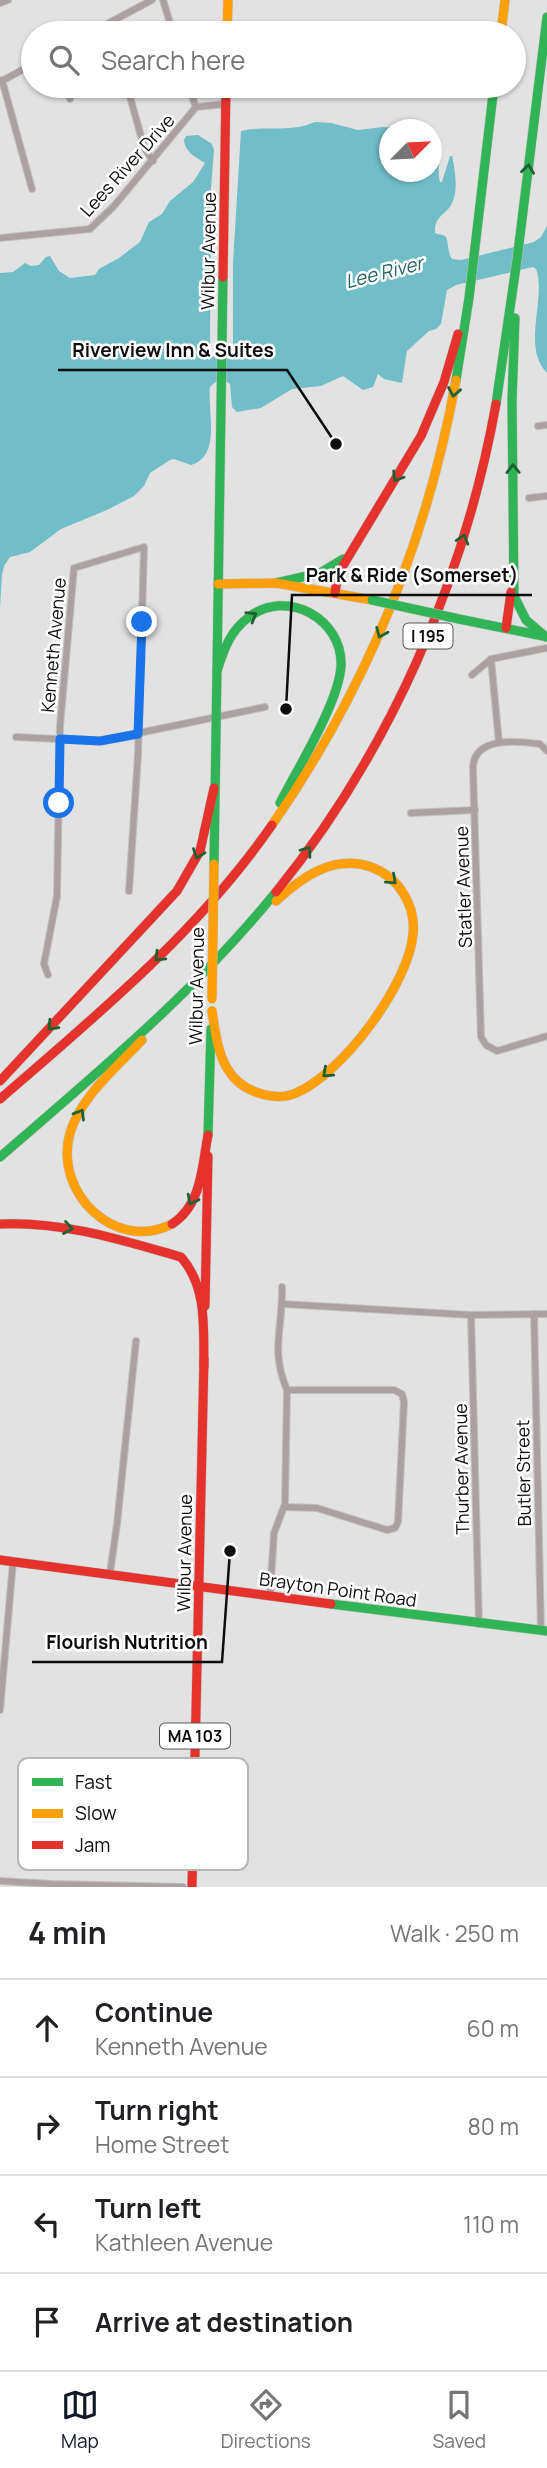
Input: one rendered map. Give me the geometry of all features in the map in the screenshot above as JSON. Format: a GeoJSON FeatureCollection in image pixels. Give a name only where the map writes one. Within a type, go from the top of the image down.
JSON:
{"type":"FeatureCollection","features":[{"type":"Feature","properties":{"kind":"main road"},"geometry":{"type":"LineString","coordinates":[[227,21],[228,0]]}},
{"type":"Feature","properties":{"kind":"main road"},"geometry":{"type":"LineString","coordinates":[[502,21],[505,0]]}},
{"type":"Feature","properties":{"kind":"main road","name":"I 195"},"geometry":{"type":"LineString","coordinates":[[0,1157],[182,996],[234,942],[282,884],[341,802],[379,738],[423,648],[451,578],[480,481],[500,383],[547,17]]}},
{"type":"Feature","properties":{"kind":"main road","name":"Wilbur Avenue"},"geometry":{"type":"LineString","coordinates":[[195,1758],[212,1011],[226,98]]}},
{"type":"Feature","properties":{"kind":"main road","name":"I 195"},"geometry":{"type":"LineString","coordinates":[[0,1099],[154,963],[205,909],[253,851],[296,790],[335,726],[370,659],[399,591],[423,520],[442,448],[468,301],[493,98]]}},
{"type":"Feature","properties":{"kind":"main road"},"geometry":{"type":"LineString","coordinates":[[514,280],[514,596],[528,626],[546,637]]}},
{"type":"Feature","properties":{"kind":"main road"},"geometry":{"type":"LineString","coordinates":[[335,593],[338,574],[353,546],[421,436],[444,382],[468,301]]}},
{"type":"Feature","properties":{"kind":"main road"},"geometry":{"type":"LineString","coordinates":[[218,584],[276,583],[310,578],[342,561],[353,546]]}},
{"type":"Feature","properties":{"kind":"main road"},"geometry":{"type":"LineString","coordinates":[[506,628],[514,562]]}},
{"type":"Feature","properties":{"kind":"main road"},"geometry":{"type":"LineString","coordinates":[[276,583],[372,600],[546,637]]}},
{"type":"Feature","properties":{"kind":"main road"},"geometry":{"type":"LineString","coordinates":[[216,671],[232,632],[248,617],[267,609],[290,606],[314,614],[324,620],[332,630],[341,650],[343,673],[338,690],[307,754],[253,851]]}},
{"type":"Feature","properties":{"kind":"main road"},"geometry":{"type":"LineString","coordinates":[[0,1081],[184,882],[192,871],[206,832],[214,788]]}},
{"type":"Feature","properties":{"kind":"main road"},"geometry":{"type":"LineString","coordinates":[[212,1011],[221,1053],[238,1082],[256,1093],[266,1095],[286,1096],[299,1092],[323,1077],[355,1045],[370,1024],[395,985],[407,957],[412,943],[414,919],[405,895],[390,876],[362,864],[342,863],[322,868],[297,882],[234,942]]}},
{"type":"Feature","properties":{"kind":"main road"},"geometry":{"type":"LineString","coordinates":[[182,996],[78,1113],[67,1147],[67,1169],[83,1203],[100,1219],[131,1233],[153,1231],[176,1222],[192,1203],[197,1191],[208,1135]]}},
{"type":"Feature","properties":{"kind":"main road"},"geometry":{"type":"LineString","coordinates":[[0,1224],[38,1223],[78,1229],[181,1256],[190,1265],[200,1296],[204,1367]]}},
{"type":"Feature","properties":{"kind":"main road","name":"Brayton Point Road"},"geometry":{"type":"LineString","coordinates":[[0,1560],[544,1631]]}},
{"type":"Feature","properties":{"kind":"street"},"geometry":{"type":"LineString","coordinates":[[0,3],[8,0]]}},
{"type":"Feature","properties":{"kind":"street"},"geometry":{"type":"LineString","coordinates":[[113,21],[152,0]]}},
{"type":"Feature","properties":{"kind":"street"},"geometry":{"type":"LineString","coordinates":[[163,0],[169,21]]}},
{"type":"Feature","properties":{"kind":"street"},"geometry":{"type":"LineString","coordinates":[[21,70],[1,81],[32,189]]}},
{"type":"Feature","properties":{"kind":"street"},"geometry":{"type":"LineString","coordinates":[[130,98],[144,147],[152,161]]}},
{"type":"Feature","properties":{"kind":"street"},"geometry":{"type":"LineString","coordinates":[[193,98],[196,107]]}},
{"type":"Feature","properties":{"kind":"street","name":"Lees River Drive"},"geometry":{"type":"LineString","coordinates":[[0,238],[90,229],[114,206],[196,107],[226,104]]}},
{"type":"Feature","properties":{"kind":"street"},"geometry":{"type":"LineString","coordinates":[[538,426],[547,425]]}},
{"type":"Feature","properties":{"kind":"street"},"geometry":{"type":"LineString","coordinates":[[529,498],[547,496]]}},
{"type":"Feature","properties":{"kind":"street","name":"Kenneth Avenue"},"geometry":{"type":"LineString","coordinates":[[48,975],[44,964],[57,896],[60,739],[74,568],[144,547],[138,734]]}},
{"type":"Feature","properties":{"kind":"street"},"geometry":{"type":"LineString","coordinates":[[472,675],[491,659],[547,648]]}},
{"type":"Feature","properties":{"kind":"street"},"geometry":{"type":"LineString","coordinates":[[491,659],[499,743],[540,744],[547,751]]}},
{"type":"Feature","properties":{"kind":"street"},"geometry":{"type":"LineString","coordinates":[[16,737],[100,741],[265,708]]}},
{"type":"Feature","properties":{"kind":"street"},"geometry":{"type":"LineString","coordinates":[[129,891],[138,734]]}},
{"type":"Feature","properties":{"kind":"street","name":"Statler Avenue"},"geometry":{"type":"LineString","coordinates":[[499,743],[485,746],[475,754],[481,1037],[486,1045],[497,1051],[547,1036]]}},
{"type":"Feature","properties":{"kind":"street"},"geometry":{"type":"LineString","coordinates":[[411,813],[475,810]]}},
{"type":"Feature","properties":{"kind":"street"},"geometry":{"type":"LineString","coordinates":[[270,1595],[274,1533],[285,1507],[287,1390],[281,1377],[277,1353],[282,1287]]}},
{"type":"Feature","properties":{"kind":"street"},"geometry":{"type":"LineString","coordinates":[[282,1304],[471,1315],[547,1314]]}},
{"type":"Feature","properties":{"kind":"street","name":"Butler Street"},"geometry":{"type":"LineString","coordinates":[[534,1314],[544,1631]]}},
{"type":"Feature","properties":{"kind":"street","name":"Thurber Avenue"},"geometry":{"type":"LineString","coordinates":[[471,1315],[479,1623]]}},
{"type":"Feature","properties":{"kind":"street"},"geometry":{"type":"LineString","coordinates":[[110,1573],[136,1341]]}},
{"type":"Feature","properties":{"kind":"street"},"geometry":{"type":"LineString","coordinates":[[285,1507],[317,1508],[387,1530],[395,1528],[398,1522],[404,1402],[402,1394],[394,1390],[287,1390]]}},
{"type":"Feature","properties":{"kind":"street"},"geometry":{"type":"LineString","coordinates":[[0,1710],[13,1562]]}},
{"type":"Feature","properties":{"kind":"street"},"geometry":{"type":"LineString","coordinates":[[0,1881],[30,1885],[183,1887]]}},
{"type":"Feature","properties":{"kind":"water","name":"Lee River"},"geometry":{"type":"Polygon","coordinates":[[[315,122],[358,130],[379,127],[379,182],[442,182],[452,156],[455,173],[453,201],[439,218],[435,233],[446,238],[452,259],[461,260],[534,242],[541,237],[547,226],[547,373],[536,350],[539,280],[533,267],[456,285],[447,290],[441,324],[407,351],[402,383],[384,379],[378,374],[373,387],[363,390],[343,376],[321,386],[292,389],[261,408],[237,412],[232,407],[230,384],[217,381],[210,387],[210,443],[201,460],[191,465],[170,460],[150,473],[144,486],[134,496],[61,529],[30,552],[10,557],[2,575],[0,607],[0,273],[13,272],[25,263],[31,266],[39,265],[50,256],[59,271],[70,278],[95,275],[99,269],[140,242],[149,222],[162,214],[170,201],[193,182],[205,163],[188,151],[184,140],[186,136],[198,135],[212,144],[214,150],[211,188],[210,351],[216,359],[227,359],[233,353],[233,263],[241,131],[315,122]]]}},
{"type":"Feature","properties":{"kind":"traffic: fast"},"geometry":{"type":"LineString","coordinates":[[496,404],[547,17]]}},
{"type":"Feature","properties":{"kind":"traffic: fast"},"geometry":{"type":"LineString","coordinates":[[456,380],[469,298],[493,98]]}},
{"type":"Feature","properties":{"kind":"traffic: fast"},"geometry":{"type":"LineString","coordinates":[[214,864],[223,277]]}},
{"type":"Feature","properties":{"kind":"traffic: fast"},"geometry":{"type":"LineString","coordinates":[[515,318],[512,400],[514,596],[526,620],[546,637]]}},
{"type":"Feature","properties":{"kind":"traffic: fast"},"geometry":{"type":"LineString","coordinates":[[276,583],[320,573],[343,559]]}},
{"type":"Feature","properties":{"kind":"traffic: fast"},"geometry":{"type":"LineString","coordinates":[[372,600],[459,619]]}},
{"type":"Feature","properties":{"kind":"traffic: fast"},"geometry":{"type":"LineString","coordinates":[[217,671],[232,634],[249,617],[264,609],[295,607],[323,622],[333,634],[339,649],[339,681],[326,716],[280,803]]}},
{"type":"Feature","properties":{"kind":"traffic: fast"},"geometry":{"type":"LineString","coordinates":[[459,619],[543,636]]}},
{"type":"Feature","properties":{"kind":"traffic: fast"},"geometry":{"type":"LineString","coordinates":[[0,1157],[109,1063],[179,998],[245,929],[276,892]]}},
{"type":"Feature","properties":{"kind":"traffic: fast"},"geometry":{"type":"LineString","coordinates":[[208,1135],[211,1029]]}},
{"type":"Feature","properties":{"kind":"traffic: fast"},"geometry":{"type":"LineString","coordinates":[[331,1604],[547,1631]]}},
{"type":"Feature","properties":{"kind":"traffic: slow"},"geometry":{"type":"LineString","coordinates":[[227,21],[228,0]]}},
{"type":"Feature","properties":{"kind":"traffic: slow"},"geometry":{"type":"LineString","coordinates":[[502,21],[505,0]]}},
{"type":"Feature","properties":{"kind":"traffic: slow"},"geometry":{"type":"LineString","coordinates":[[272,825],[336,722],[388,613],[428,499],[456,380]]}},
{"type":"Feature","properties":{"kind":"traffic: slow"},"geometry":{"type":"LineString","coordinates":[[218,584],[276,583],[372,600]]}},
{"type":"Feature","properties":{"kind":"traffic: slow"},"geometry":{"type":"LineString","coordinates":[[212,999],[214,864]]}},
{"type":"Feature","properties":{"kind":"traffic: slow"},"geometry":{"type":"LineString","coordinates":[[212,1011],[221,1055],[233,1076],[254,1091],[268,1095],[292,1095],[314,1083],[352,1048],[400,977],[413,934],[412,913],[404,894],[381,872],[357,864],[332,866],[308,876],[276,901]]}},
{"type":"Feature","properties":{"kind":"traffic: slow"},"geometry":{"type":"LineString","coordinates":[[142,1040],[82,1107],[70,1133],[67,1155],[71,1176],[80,1195],[93,1212],[110,1224],[130,1230],[151,1231],[172,1224]]}},
{"type":"Feature","properties":{"kind":"traffic: jam"},"geometry":{"type":"LineString","coordinates":[[223,277],[226,98]]}},
{"type":"Feature","properties":{"kind":"traffic: jam"},"geometry":{"type":"LineString","coordinates":[[335,593],[338,574],[421,436],[444,382],[458,334]]}},
{"type":"Feature","properties":{"kind":"traffic: jam"},"geometry":{"type":"LineString","coordinates":[[276,892],[317,838],[354,781],[417,662],[464,535],[496,404]]}},
{"type":"Feature","properties":{"kind":"traffic: jam"},"geometry":{"type":"LineString","coordinates":[[506,628],[511,592]]}},
{"type":"Feature","properties":{"kind":"traffic: jam"},"geometry":{"type":"LineString","coordinates":[[0,1081],[177,891],[200,851],[214,788]]}},
{"type":"Feature","properties":{"kind":"traffic: jam"},"geometry":{"type":"LineString","coordinates":[[0,1099],[109,1004],[179,937],[243,864],[272,825]]}},
{"type":"Feature","properties":{"kind":"traffic: jam"},"geometry":{"type":"LineString","coordinates":[[172,1224],[182,1216],[195,1196],[208,1135]]}},
{"type":"Feature","properties":{"kind":"traffic: jam"},"geometry":{"type":"LineString","coordinates":[[205,1306],[208,1156]]}},
{"type":"Feature","properties":{"kind":"traffic: jam"},"geometry":{"type":"LineString","coordinates":[[0,1224],[69,1229],[114,1238],[181,1257],[190,1269],[200,1295],[204,1367]]}},
{"type":"Feature","properties":{"kind":"traffic: jam"},"geometry":{"type":"LineString","coordinates":[[195,1758],[204,1359]]}},
{"type":"Feature","properties":{"kind":"traffic: jam"},"geometry":{"type":"LineString","coordinates":[[0,1560],[331,1604]]}},
{"type":"Feature","properties":{"kind":"traffic: jam"},"geometry":{"type":"LineString","coordinates":[[192,1870],[192,1887]]}},
{"type":"Feature","properties":{"kind":"place","name":"Riverview Inn & Suites"},"geometry":{"type":"Point","coordinates":[336,444]}},
{"type":"Feature","properties":{"kind":"place","name":"Park & Ride (Somerset)"},"geometry":{"type":"Point","coordinates":[286,709]}},
{"type":"Feature","properties":{"kind":"place","name":"Flourish Nutrition"},"geometry":{"type":"Point","coordinates":[230,1551]}},
{"type":"Feature","properties":{"kind":"route"},"geometry":{"type":"LineString","coordinates":[[59,803],[60,739],[100,741],[138,734],[142,622]]}}]}
